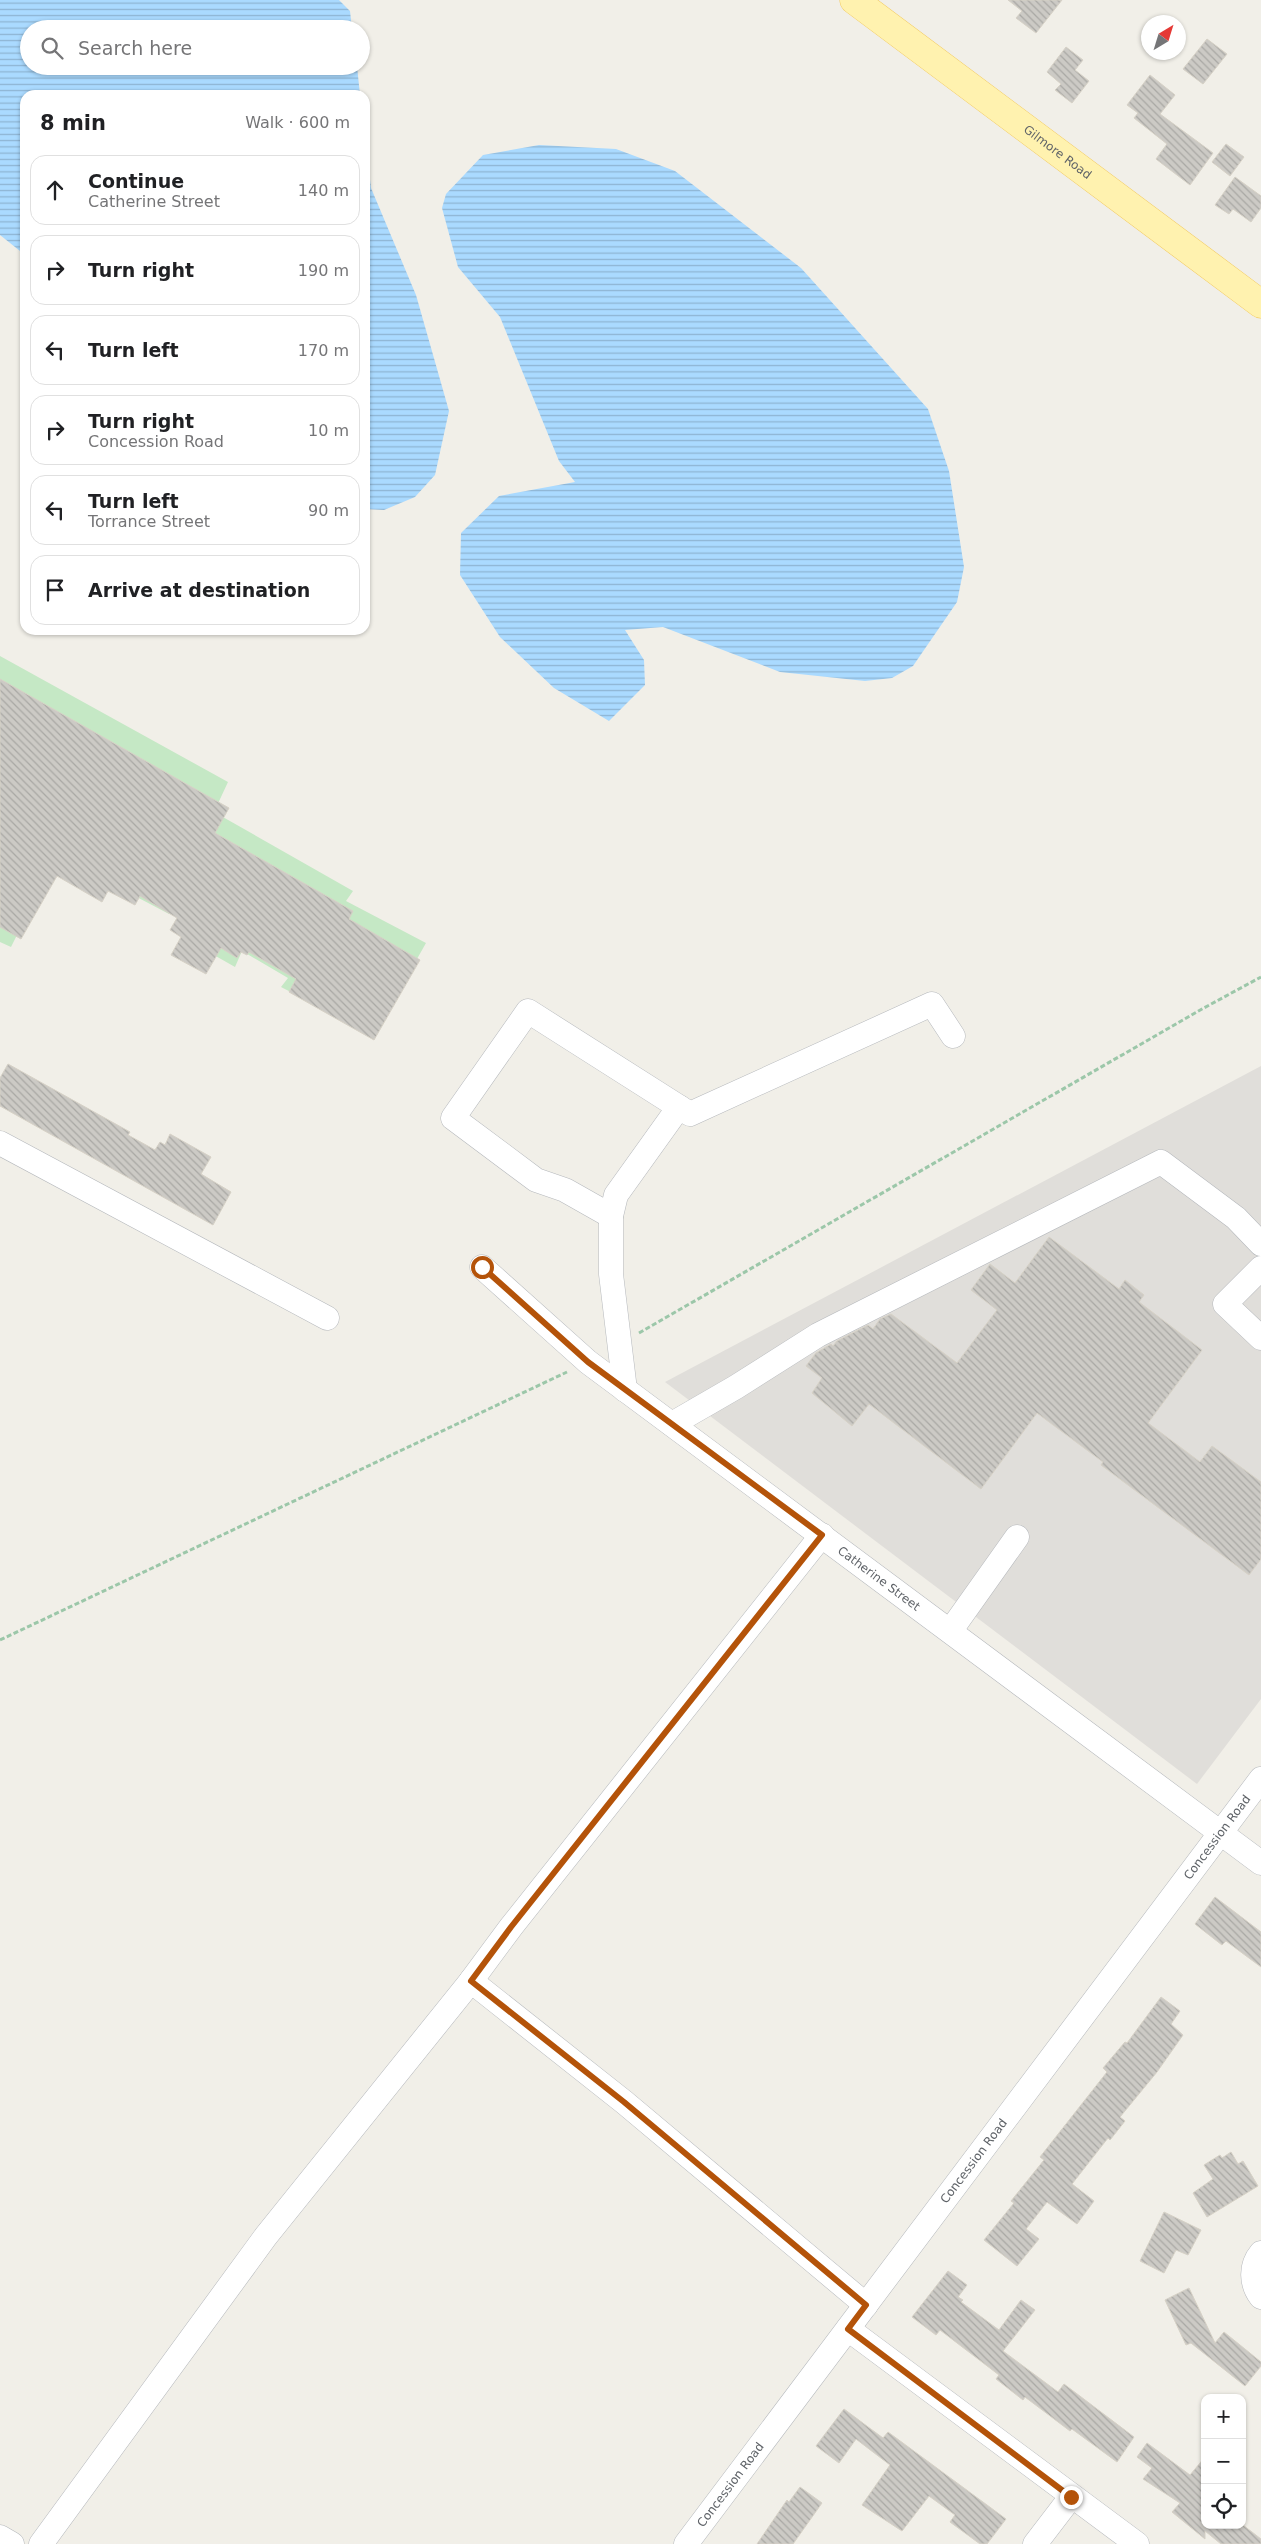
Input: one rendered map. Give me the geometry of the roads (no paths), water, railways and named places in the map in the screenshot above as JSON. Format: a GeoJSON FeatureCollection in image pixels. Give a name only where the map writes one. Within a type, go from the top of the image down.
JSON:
{"type":"FeatureCollection","features":[{"type":"Feature","properties":{"kind":"main road","name":"Gilmore Road"},"geometry":{"type":"LineString","coordinates":[[854,0],[1261,304]]}},
{"type":"Feature","properties":{"kind":"street"},"geometry":{"type":"LineString","coordinates":[[611,1216],[565,1190],[536,1180],[453,1118],[528,1011],[690,1114],[932,1004],[954,1036]]}},
{"type":"Feature","properties":{"kind":"street"},"geometry":{"type":"LineString","coordinates":[[625,1390],[611,1274],[611,1216],[616,1195],[679,1107]]}},
{"type":"Feature","properties":{"kind":"street"},"geometry":{"type":"LineString","coordinates":[[0,1143],[327,1318]]}},
{"type":"Feature","properties":{"kind":"street"},"geometry":{"type":"LineString","coordinates":[[672,1424],[736,1387],[818,1335],[1161,1162],[1236,1218],[1261,1244]]}},
{"type":"Feature","properties":{"kind":"street","name":"Catherine Street"},"geometry":{"type":"LineString","coordinates":[[482,1267],[588,1362],[1261,1862]]}},
{"type":"Feature","properties":{"kind":"street"},"geometry":{"type":"LineString","coordinates":[[1261,1268],[1225,1304],[1261,1338]]}},
{"type":"Feature","properties":{"kind":"street"},"geometry":{"type":"LineString","coordinates":[[41,2544],[266,2236],[471,1981],[511,1927],[822,1535]]}},
{"type":"Feature","properties":{"kind":"street"},"geometry":{"type":"LineString","coordinates":[[951,1630],[1018,1537]]}},
{"type":"Feature","properties":{"kind":"street","name":"Concession Road"},"geometry":{"type":"LineString","coordinates":[[686,2544],[1261,1779]]}},
{"type":"Feature","properties":{"kind":"street"},"geometry":{"type":"LineString","coordinates":[[471,1981],[624,2102],[866,2305]]}},
{"type":"Feature","properties":{"kind":"street"},"geometry":{"type":"LineString","coordinates":[[1261,2253],[1254,2265],[1252,2275],[1254,2286],[1261,2297]]}},
{"type":"Feature","properties":{"kind":"street"},"geometry":{"type":"LineString","coordinates":[[848,2329],[1071,2497],[1137,2544]]}},
{"type":"Feature","properties":{"kind":"street"},"geometry":{"type":"LineString","coordinates":[[1035,2544],[1071,2497]]}},
{"type":"Feature","properties":{"kind":"street"},"geometry":{"type":"LineString","coordinates":[[0,2537],[12,2544]]}},
{"type":"Feature","properties":{"kind":"water"},"geometry":{"type":"Polygon","coordinates":[[[0,0],[339,0],[350,11],[351,20],[20,20],[20,75],[358,75],[359,90],[20,90],[20,251],[0,235],[0,0]]]}},
{"type":"Feature","properties":{"kind":"water"},"geometry":{"type":"Polygon","coordinates":[[[539,145],[616,149],[675,171],[801,268],[928,409],[949,471],[964,567],[957,602],[913,666],[892,678],[865,681],[780,672],[663,627],[625,630],[644,660],[645,685],[609,721],[554,688],[500,637],[460,575],[461,533],[499,496],[575,482],[559,461],[500,317],[458,267],[442,208],[446,194],[483,155],[539,145]]]}},
{"type":"Feature","properties":{"kind":"water"},"geometry":{"type":"Polygon","coordinates":[[[370,179],[371,188],[416,295],[449,411],[435,475],[415,497],[384,510],[370,509],[370,179]]]}}]}
